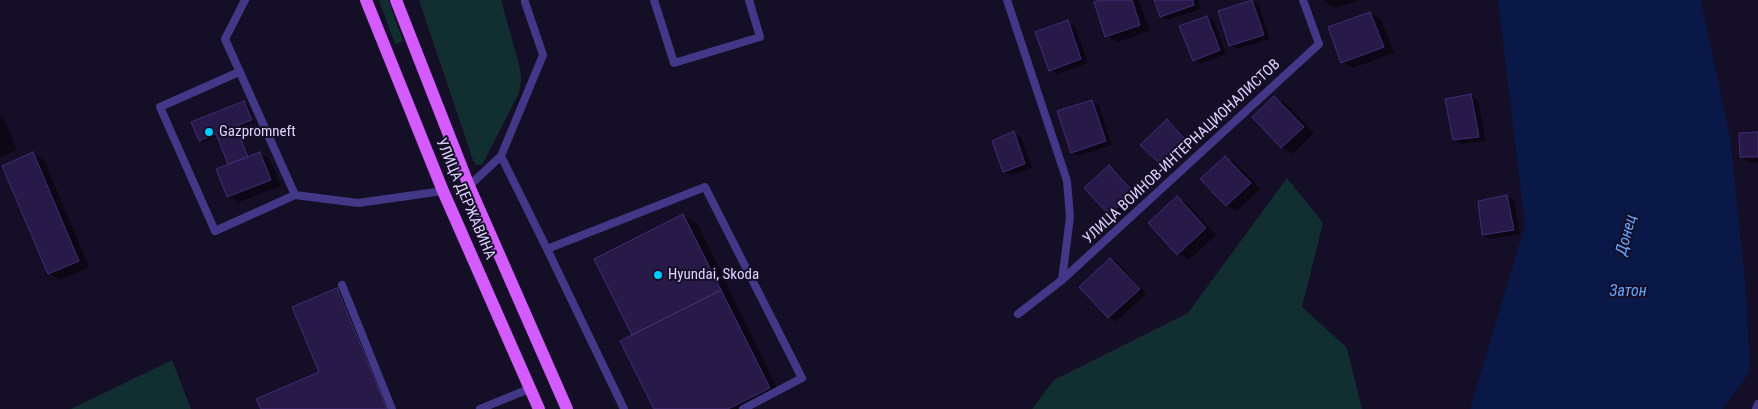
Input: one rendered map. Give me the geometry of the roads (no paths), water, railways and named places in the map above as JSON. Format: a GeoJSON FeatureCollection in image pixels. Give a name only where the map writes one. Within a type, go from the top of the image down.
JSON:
{"type":"FeatureCollection","features":[{"type":"Feature","properties":{"kind":"main road","name":"УЛИЦА ДЕРЖАВИНА"},"geometry":{"type":"LineString","coordinates":[[366,0],[443,191],[539,409]]}},
{"type":"Feature","properties":{"kind":"main road","name":"УЛИЦА ДЕРЖАВИНА"},"geometry":{"type":"LineString","coordinates":[[396,0],[469,186],[566,409]]}},
{"type":"Feature","properties":{"kind":"lane"},"geometry":{"type":"LineString","coordinates":[[245,0],[224,39],[295,195]]}},
{"type":"Feature","properties":{"kind":"lane"},"geometry":{"type":"LineString","coordinates":[[654,0],[674,63],[760,37],[749,0]]}},
{"type":"Feature","properties":{"kind":"lane","name":"УЛИЦА ВОИНОВ-ИНТЕРНАЦИОНАЛИСТОВ"},"geometry":{"type":"LineString","coordinates":[[1007,0],[1067,181],[1070,216],[1062,280]]}},
{"type":"Feature","properties":{"kind":"lane","name":"УЛИЦА ВОИНОВ-ИНТЕРНАЦИОНАЛИСТОВ"},"geometry":{"type":"LineString","coordinates":[[1018,314],[1062,280],[1319,44],[1303,0]]}},
{"type":"Feature","properties":{"kind":"lane"},"geometry":{"type":"LineString","coordinates":[[469,186],[501,156],[544,55],[525,2]]}},
{"type":"Feature","properties":{"kind":"lane"},"geometry":{"type":"LineString","coordinates":[[240,72],[160,107],[215,231],[295,195],[358,203],[443,191]]}},
{"type":"Feature","properties":{"kind":"lane"},"geometry":{"type":"LineString","coordinates":[[501,156],[624,409]]}},
{"type":"Feature","properties":{"kind":"lane"},"geometry":{"type":"LineString","coordinates":[[547,249],[705,187],[802,378],[743,409]]}},
{"type":"Feature","properties":{"kind":"lane"},"geometry":{"type":"LineString","coordinates":[[342,285],[392,409]]}},
{"type":"Feature","properties":{"kind":"lane"},"geometry":{"type":"LineString","coordinates":[[480,409],[529,388]]}},
{"type":"Feature","properties":{"kind":"lane"},"geometry":{"type":"LineString","coordinates":[[1756,409],[1758,404]]}},
{"type":"Feature","properties":{"kind":"water","name":"Затон"},"geometry":{"type":"Polygon","coordinates":[[[1498,0],[1701,0],[1730,138],[1745,279],[1750,371],[1723,409],[1470,409],[1525,225],[1498,0]]]}},
{"type":"Feature","properties":{"kind":"place","name":"Gazpromneft"},"geometry":{"type":"Point","coordinates":[209,132]}},
{"type":"Feature","properties":{"kind":"place","name":"Hyundai, Skoda"},"geometry":{"type":"Point","coordinates":[658,275]}},
{"type":"Feature","properties":{"kind":"water label","name":"Донец"},"geometry":{"type":"Point","coordinates":[1627,235]}}]}
